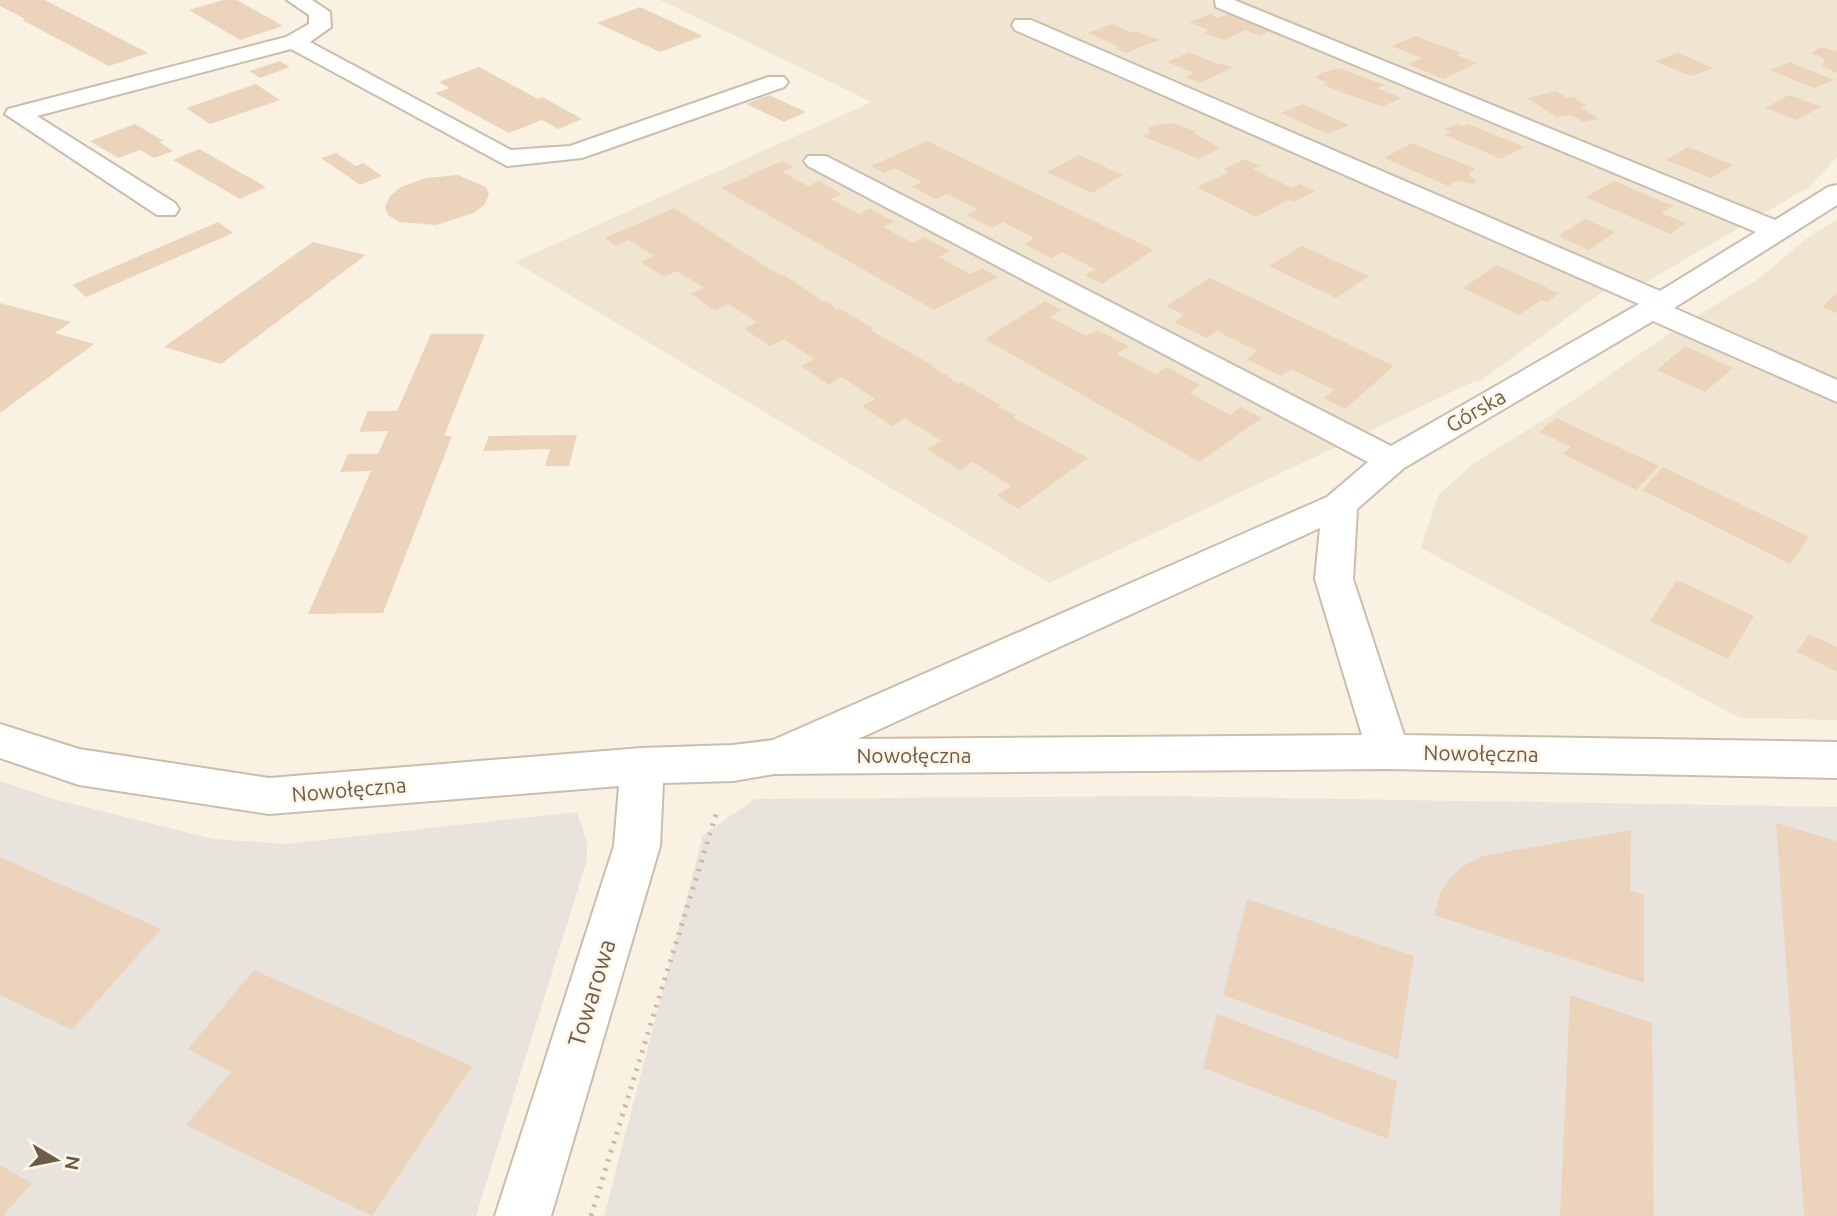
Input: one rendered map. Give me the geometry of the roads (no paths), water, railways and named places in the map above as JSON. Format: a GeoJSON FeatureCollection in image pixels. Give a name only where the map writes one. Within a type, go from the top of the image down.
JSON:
{"type":"FeatureCollection","features":[{"type":"Feature","properties":{"kind":"street"},"geometry":{"type":"LineString","coordinates":[[166,209],[17,114],[294,42],[320,27],[319,12],[297,0]]}},
{"type":"Feature","properties":{"kind":"street"},"geometry":{"type":"LineString","coordinates":[[1223,3],[1778,231]]}},
{"type":"Feature","properties":{"kind":"street"},"geometry":{"type":"LineString","coordinates":[[1023,25],[1657,306],[1837,392]]}},
{"type":"Feature","properties":{"kind":"street"},"geometry":{"type":"LineString","coordinates":[[294,42],[507,158],[573,153],[776,82]]}},
{"type":"Feature","properties":{"kind":"street"},"geometry":{"type":"LineString","coordinates":[[817,162],[1392,460]]}},
{"type":"Feature","properties":{"kind":"street","name":"Górska"},"geometry":{"type":"LineString","coordinates":[[774,757],[1340,505],[1392,460],[1657,306],[1837,193]]}},
{"type":"Feature","properties":{"kind":"street"},"geometry":{"type":"LineString","coordinates":[[1340,505],[1334,579],[1388,752]]}},
{"type":"Feature","properties":{"kind":"street","name":"Nowołęczna"},"geometry":{"type":"LineString","coordinates":[[0,741],[79,767],[269,796],[642,766],[733,763],[774,757],[1388,752],[1837,760]]}},
{"type":"Feature","properties":{"kind":"street","name":"Towarowa"},"geometry":{"type":"LineString","coordinates":[[523,1216],[637,846],[642,766]]}}]}
